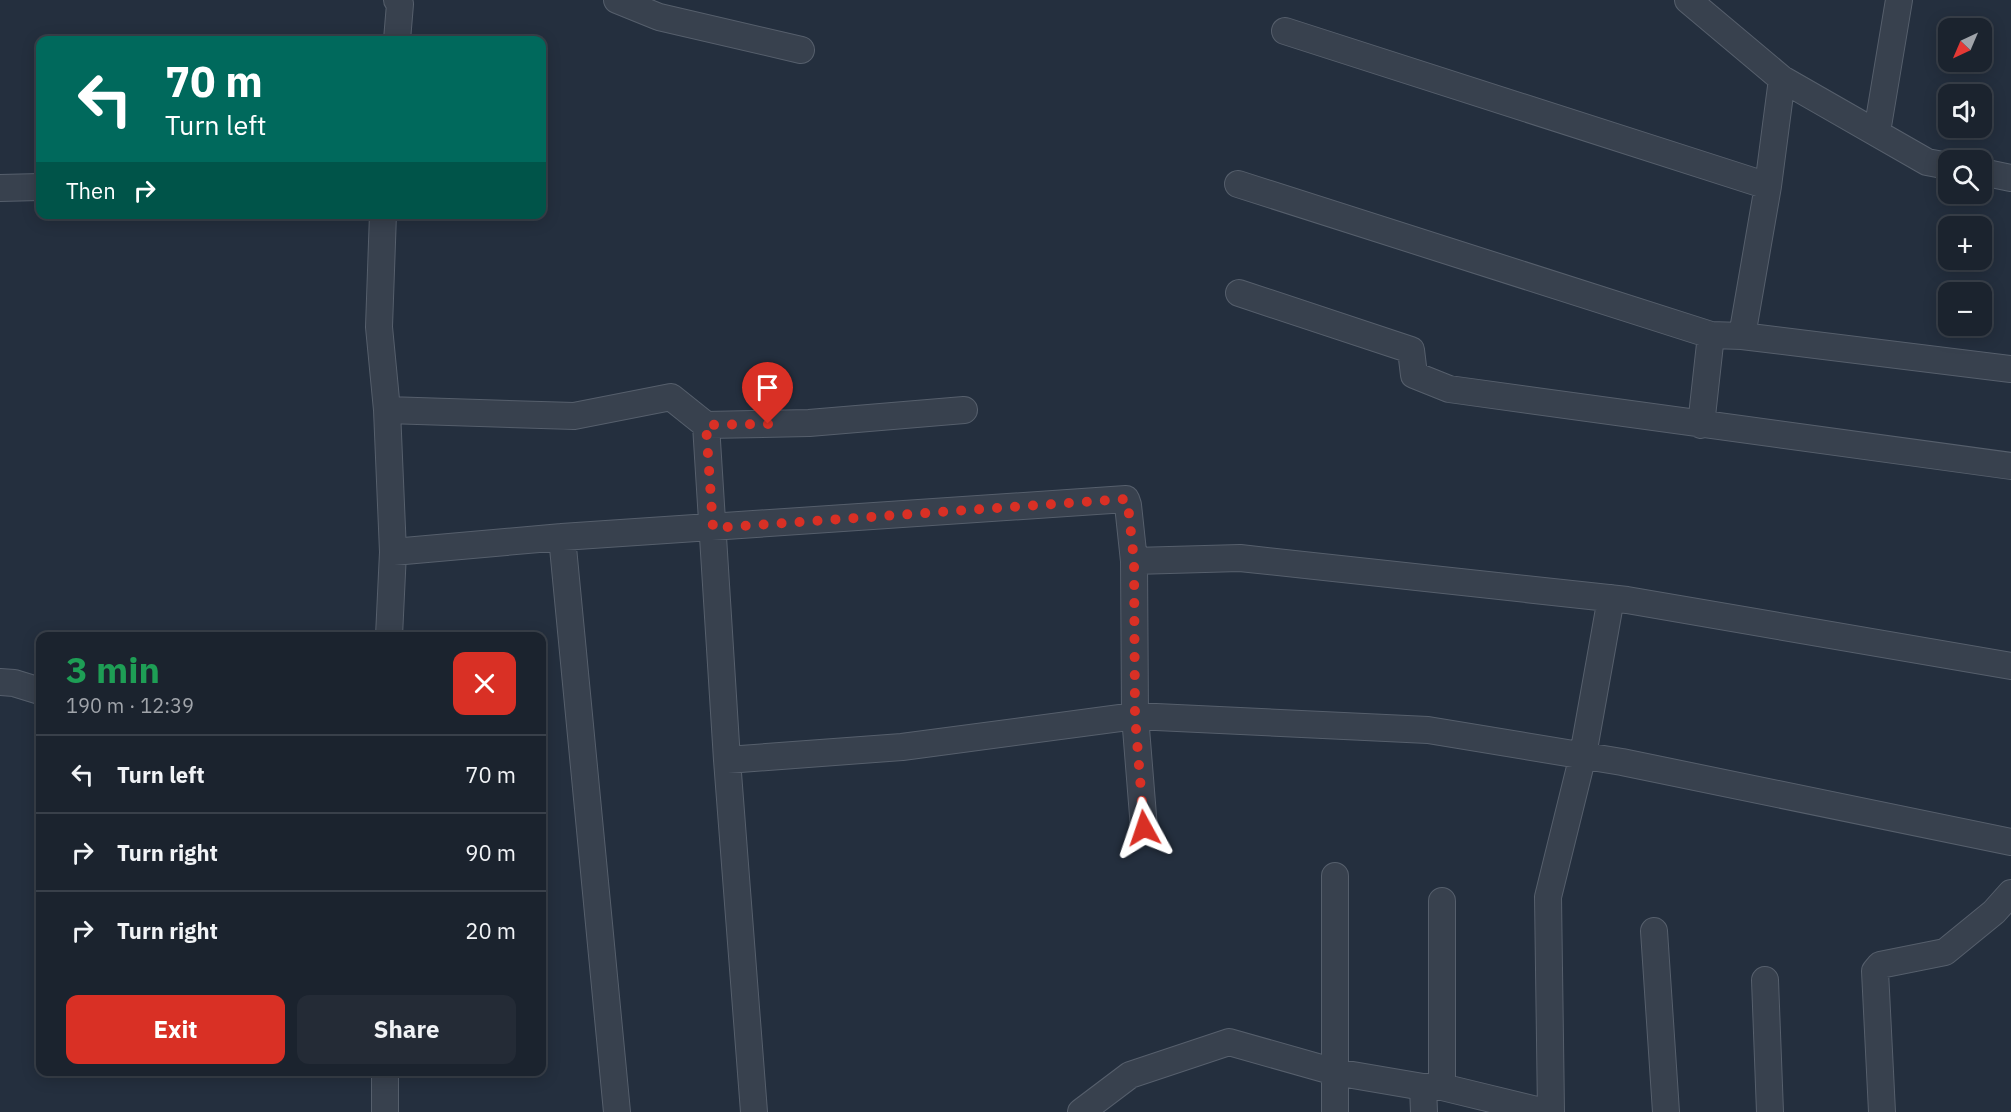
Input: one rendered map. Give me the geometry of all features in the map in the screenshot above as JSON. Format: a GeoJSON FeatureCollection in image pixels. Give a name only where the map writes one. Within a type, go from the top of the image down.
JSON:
{"type":"FeatureCollection","features":[{"type":"Feature","properties":{"kind":"street"},"geometry":{"type":"LineString","coordinates":[[617,0],[659,17],[801,50]]}},
{"type":"Feature","properties":{"kind":"street"},"geometry":{"type":"LineString","coordinates":[[1688,0],[1782,79],[1928,162],[1938,164]]}},
{"type":"Feature","properties":{"kind":"street"},"geometry":{"type":"LineString","coordinates":[[1877,132],[1899,0]]}},
{"type":"Feature","properties":{"kind":"street"},"geometry":{"type":"LineString","coordinates":[[397,36],[400,1]]}},
{"type":"Feature","properties":{"kind":"street"},"geometry":{"type":"LineString","coordinates":[[1285,31],[1768,186]]}},
{"type":"Feature","properties":{"kind":"street"},"geometry":{"type":"LineString","coordinates":[[1742,336],[1768,186],[1782,79]]}},
{"type":"Feature","properties":{"kind":"street"},"geometry":{"type":"LineString","coordinates":[[1992,174],[2011,178]]}},
{"type":"Feature","properties":{"kind":"street"},"geometry":{"type":"LineString","coordinates":[[1238,184],[1712,334],[2011,369]]}},
{"type":"Feature","properties":{"kind":"street"},"geometry":{"type":"LineString","coordinates":[[0,188],[36,187]]}},
{"type":"Feature","properties":{"kind":"street"},"geometry":{"type":"LineString","coordinates":[[383,219],[379,327],[387,410],[393,552],[389,632]]}},
{"type":"Feature","properties":{"kind":"street"},"geometry":{"type":"LineString","coordinates":[[1239,293],[1411,350],[1413,375],[1449,389],[2011,466]]}},
{"type":"Feature","properties":{"kind":"street"},"geometry":{"type":"LineString","coordinates":[[1701,425],[1712,334]]}},
{"type":"Feature","properties":{"kind":"street"},"geometry":{"type":"LineString","coordinates":[[387,410],[574,416],[670,397],[706,425],[809,423],[964,410]]}},
{"type":"Feature","properties":{"kind":"street"},"geometry":{"type":"LineString","coordinates":[[706,425],[727,760],[754,1112]]}},
{"type":"Feature","properties":{"kind":"street"},"geometry":{"type":"LineString","coordinates":[[393,552],[562,537],[1126,499],[1134,561],[1135,716],[1144,828]]}},
{"type":"Feature","properties":{"kind":"street"},"geometry":{"type":"LineString","coordinates":[[562,537],[616,1112]]}},
{"type":"Feature","properties":{"kind":"street"},"geometry":{"type":"LineString","coordinates":[[1134,561],[1240,558],[1611,598],[2011,666]]}},
{"type":"Feature","properties":{"kind":"street"},"geometry":{"type":"LineString","coordinates":[[1551,1112],[1548,897],[1583,755],[1611,598]]}},
{"type":"Feature","properties":{"kind":"street"},"geometry":{"type":"LineString","coordinates":[[0,682],[14,683],[36,690]]}},
{"type":"Feature","properties":{"kind":"street"},"geometry":{"type":"LineString","coordinates":[[727,760],[902,747],[1135,716],[1428,730],[1622,762],[2011,842]]}},
{"type":"Feature","properties":{"kind":"street"},"geometry":{"type":"LineString","coordinates":[[1335,876],[1335,1112]]}},
{"type":"Feature","properties":{"kind":"street"},"geometry":{"type":"LineString","coordinates":[[1882,1112],[1875,971],[1880,965],[1945,952],[1994,912],[2011,892]]}},
{"type":"Feature","properties":{"kind":"street"},"geometry":{"type":"LineString","coordinates":[[1424,1112],[1433,1087],[1442,901]]}},
{"type":"Feature","properties":{"kind":"street"},"geometry":{"type":"LineString","coordinates":[[1654,931],[1666,1112]]}},
{"type":"Feature","properties":{"kind":"street"},"geometry":{"type":"LineString","coordinates":[[1765,980],[1770,1112]]}},
{"type":"Feature","properties":{"kind":"street"},"geometry":{"type":"LineString","coordinates":[[1081,1112],[1130,1075],[1229,1042],[1335,1072],[1433,1087],[1545,1112]]}},
{"type":"Feature","properties":{"kind":"street"},"geometry":{"type":"LineString","coordinates":[[385,1112],[386,1076]]}},
{"type":"Feature","properties":{"kind":"route"},"geometry":{"type":"LineString","coordinates":[[768,424],[706,425],[713,528],[1126,499],[1134,561],[1135,716],[1144,828]]}}]}
